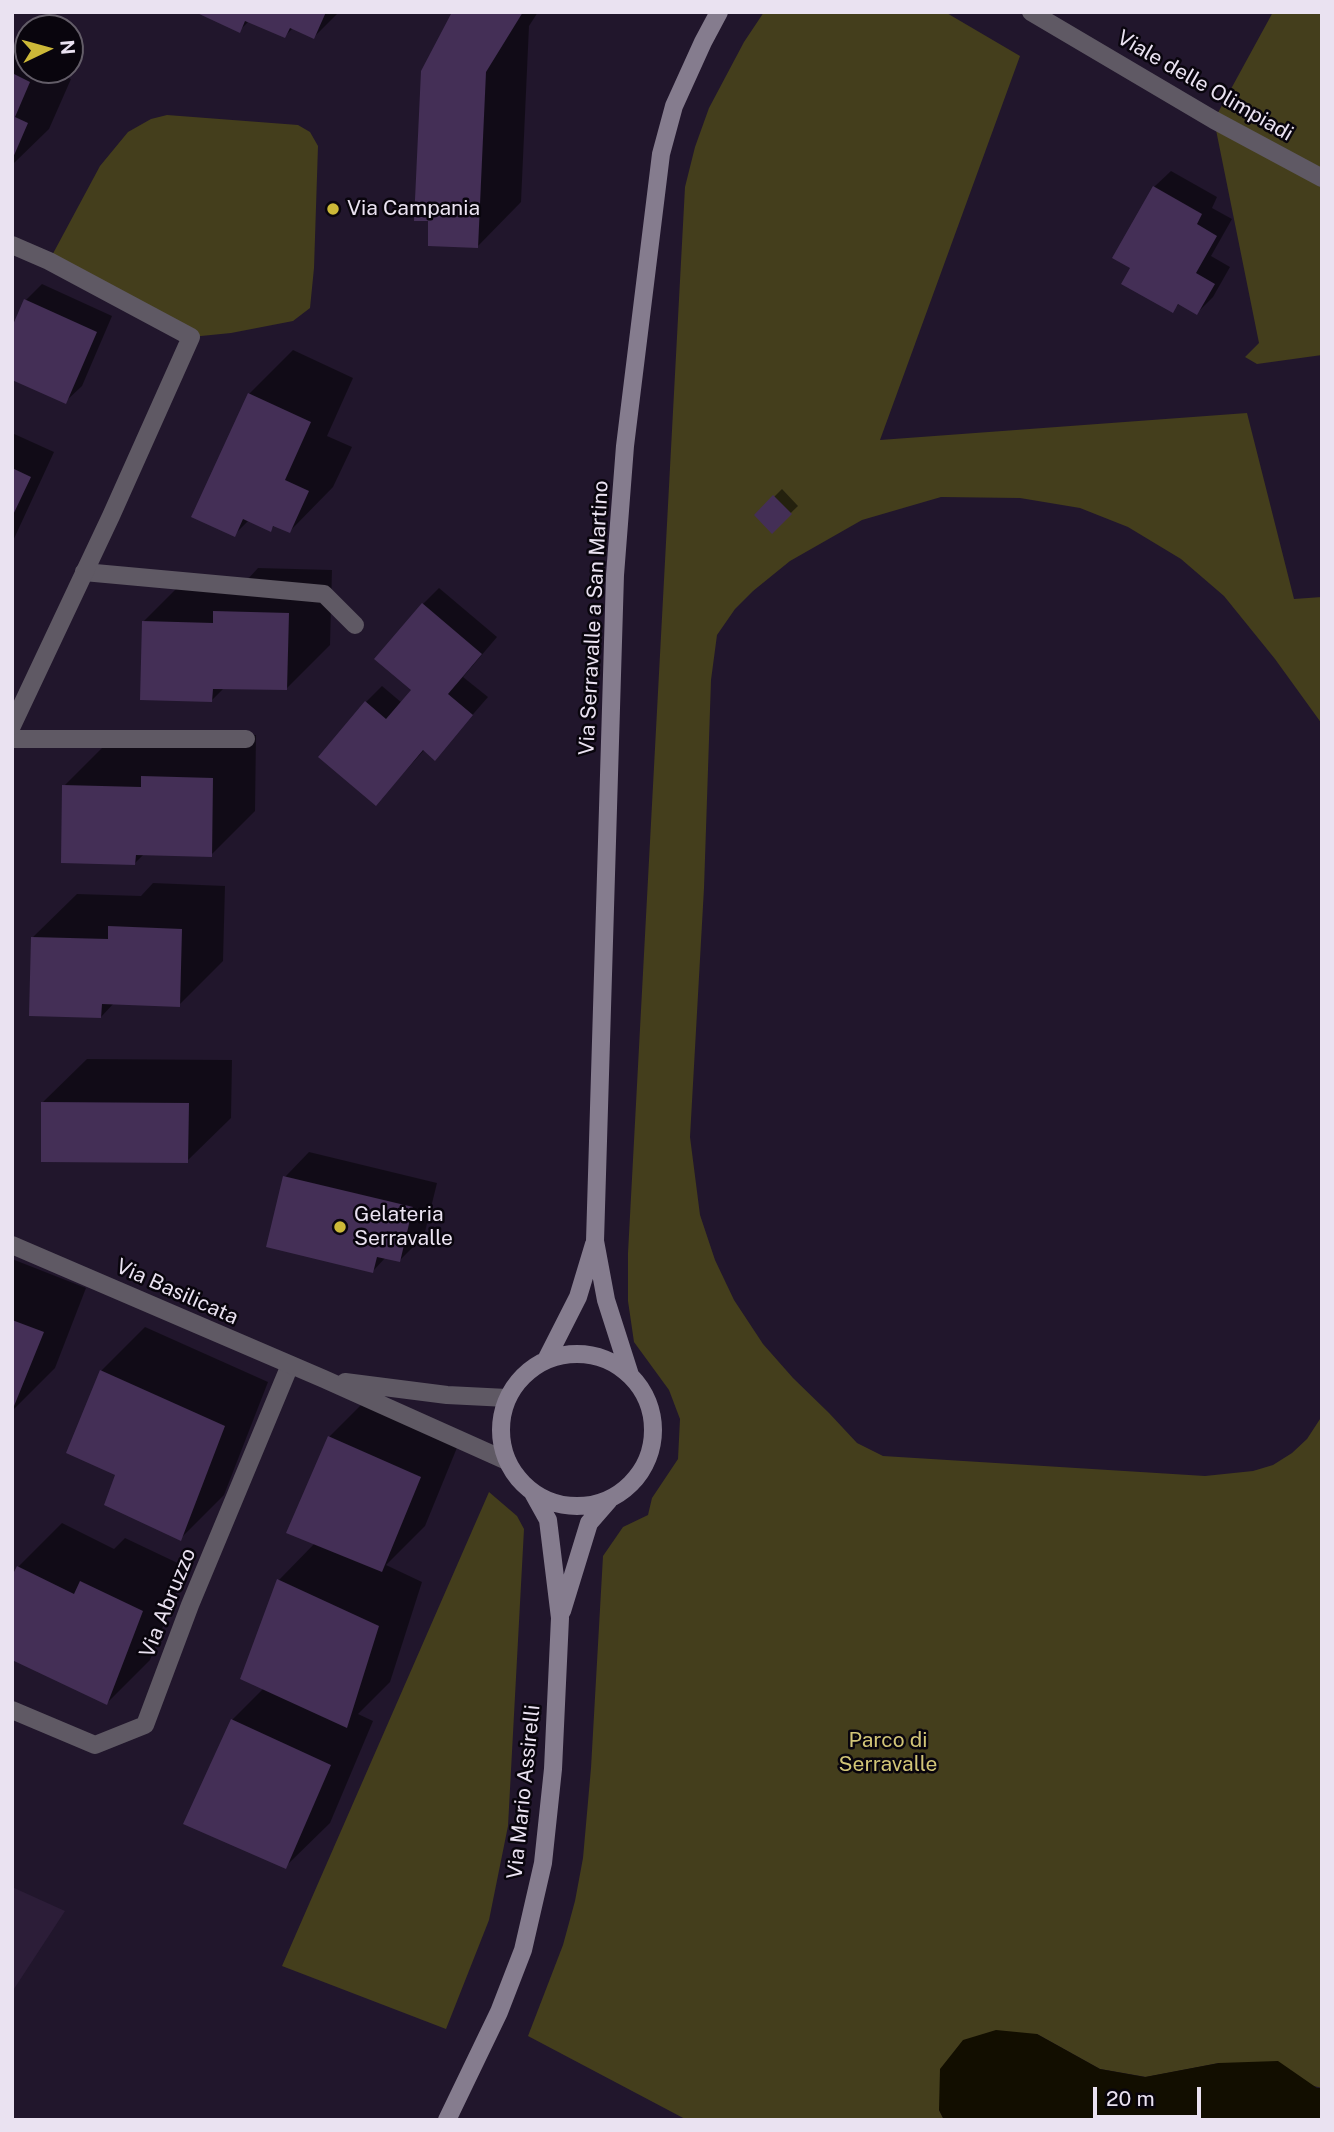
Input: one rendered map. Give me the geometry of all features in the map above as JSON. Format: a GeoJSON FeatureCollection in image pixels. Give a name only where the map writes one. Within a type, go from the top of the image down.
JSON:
{"type":"FeatureCollection","features":[{"type":"Feature","properties":{"kind":"street","name":"Via Serravalle a San Martino"},"geometry":{"type":"LineString","coordinates":[[594,1241],[615,575],[625,446],[661,155],[674,106],[719,12]]}},
{"type":"Feature","properties":{"kind":"street","name":"Viale delle Olimpiadi"},"geometry":{"type":"LineString","coordinates":[[1031,12],[1214,120],[1322,178]]}},
{"type":"Feature","properties":{"kind":"street"},"geometry":{"type":"LineString","coordinates":[[12,245],[49,261],[191,337],[12,726]]}},
{"type":"Feature","properties":{"kind":"street"},"geometry":{"type":"LineString","coordinates":[[84,572],[324,594],[355,625]]}},
{"type":"Feature","properties":{"kind":"street"},"geometry":{"type":"LineString","coordinates":[[12,739],[246,739]]}},
{"type":"Feature","properties":{"kind":"street"},"geometry":{"type":"LineString","coordinates":[[546,1360],[578,1297],[594,1241]]}},
{"type":"Feature","properties":{"kind":"street"},"geometry":{"type":"LineString","coordinates":[[594,1241],[606,1300],[630,1375]]}},
{"type":"Feature","properties":{"kind":"street","name":"Via Basilicata"},"geometry":{"type":"LineString","coordinates":[[12,1245],[507,1461]]}},
{"type":"Feature","properties":{"kind":"street"},"geometry":{"type":"LineString","coordinates":[[568,1354],[591,1354],[612,1362],[630,1375],[645,1394],[653,1416],[653,1440],[648,1459],[639,1475],[626,1489],[609,1500],[591,1506],[570,1507],[533,1493],[518,1479],[507,1461],[501,1419],[508,1398],[519,1380],[531,1368],[546,1360],[568,1354]]}},
{"type":"Feature","properties":{"kind":"street","name":"Via Abruzzo"},"geometry":{"type":"LineString","coordinates":[[12,1710],[95,1745],[145,1725],[190,1605],[290,1366]]}},
{"type":"Feature","properties":{"kind":"street","name":"Via Basilicata"},"geometry":{"type":"LineString","coordinates":[[324,1379],[447,1395],[508,1398]]}},
{"type":"Feature","properties":{"kind":"street"},"geometry":{"type":"LineString","coordinates":[[533,1493],[548,1520],[560,1618]]}},
{"type":"Feature","properties":{"kind":"street"},"geometry":{"type":"LineString","coordinates":[[560,1618],[589,1522],[609,1500]]}},
{"type":"Feature","properties":{"kind":"street","name":"Via Mario Assirelli"},"geometry":{"type":"LineString","coordinates":[[447,2120],[499,2012],[523,1950],[535,1904],[549,1815],[560,1618]]}},
{"type":"Feature","properties":{"kind":"shaded area"},"geometry":{"type":"Polygon","coordinates":[[[12,1887],[65,1911],[12,1992],[12,1887]]]}},
{"type":"Feature","properties":{"kind":"shaded area"},"geometry":{"type":"Polygon","coordinates":[[[996,2030],[1037,2034],[1100,2069],[1145,2077],[1219,2063],[1278,2061],[1317,2088],[1322,2088],[1322,2120],[944,2120],[939,2110],[940,2069],[963,2040],[996,2030]]]}},
{"type":"Feature","properties":{"kind":"green space","name":"Parco di Serravalle"},"geometry":{"type":"Polygon","coordinates":[[[764,12],[945,12],[1020,56],[880,440],[1247,413],[1294,599],[1322,597],[1322,724],[1275,659],[1224,596],[1181,559],[1128,527],[1080,508],[1020,498],[941,497],[862,520],[790,561],[753,591],[735,609],[717,635],[711,680],[704,888],[690,1137],[700,1215],[715,1260],[734,1300],[763,1344],[793,1378],[857,1443],[883,1456],[1205,1476],[1253,1471],[1273,1465],[1307,1439],[1322,1416],[1322,2088],[1219,2063],[1146,2077],[1100,2069],[1037,2034],[939,2110],[944,2120],[687,2120],[528,2036],[563,1945],[583,1858],[603,1556],[623,1527],[648,1515],[652,1498],[678,1459],[680,1419],[669,1390],[634,1342],[628,1301],[628,1253],[685,187],[709,108],[744,42],[764,12]]]}},
{"type":"Feature","properties":{"kind":"green space"},"geometry":{"type":"Polygon","coordinates":[[[1273,12],[1322,12],[1322,355],[1257,364],[1245,357],[1259,343],[1214,120],[1273,12]]]}},
{"type":"Feature","properties":{"kind":"green space"},"geometry":{"type":"Polygon","coordinates":[[[167,115],[298,125],[310,132],[318,146],[314,268],[310,308],[293,321],[231,333],[191,337],[49,261],[100,166],[128,132],[151,119],[167,115]]]}},
{"type":"Feature","properties":{"kind":"green space"},"geometry":{"type":"Polygon","coordinates":[[[489,1492],[517,1516],[524,1529],[508,1826],[489,1920],[446,2029],[282,1966],[489,1492]]]}},
{"type":"Feature","properties":{"kind":"building"},"geometry":{"type":"Polygon","coordinates":[[[195,12],[326,12],[314,39],[290,28],[285,38],[245,21],[240,33],[195,12]]]}},
{"type":"Feature","properties":{"kind":"building"},"geometry":{"type":"Polygon","coordinates":[[[452,12],[523,12],[486,72],[478,248],[428,246],[428,221],[414,221],[421,71],[452,12]]]}},
{"type":"Feature","properties":{"kind":"building"},"geometry":{"type":"Polygon","coordinates":[[[12,73],[14,84],[29,84],[15,117],[28,123],[12,160],[12,73]]]}},
{"type":"Feature","properties":{"kind":"building"},"geometry":{"type":"Polygon","coordinates":[[[1153,186],[1202,214],[1197,224],[1217,236],[1196,273],[1215,284],[1197,315],[1178,304],[1173,313],[1121,284],[1130,268],[1112,258],[1153,186]]]}},
{"type":"Feature","properties":{"kind":"building"},"geometry":{"type":"Polygon","coordinates":[[[24,299],[97,332],[66,404],[12,380],[12,327],[24,299]]]}},
{"type":"Feature","properties":{"kind":"building"},"geometry":{"type":"Polygon","coordinates":[[[248,393],[311,422],[285,480],[309,491],[290,533],[273,526],[271,532],[243,519],[235,537],[191,517],[248,393]]]}},
{"type":"Feature","properties":{"kind":"building"},"geometry":{"type":"Polygon","coordinates":[[[12,468],[31,477],[12,517],[12,468]]]}},
{"type":"Feature","properties":{"kind":"building"},"geometry":{"type":"Polygon","coordinates":[[[773,495],[792,514],[772,534],[754,515],[773,495]]]}},
{"type":"Feature","properties":{"kind":"building"},"geometry":{"type":"Polygon","coordinates":[[[422,603],[482,654],[448,694],[473,715],[435,761],[423,750],[376,806],[318,757],[365,701],[386,719],[411,690],[374,659],[422,603]]]}},
{"type":"Feature","properties":{"kind":"building"},"geometry":{"type":"Polygon","coordinates":[[[213,611],[289,613],[287,690],[213,689],[212,702],[140,700],[142,621],[213,623],[213,611]]]}},
{"type":"Feature","properties":{"kind":"building"},"geometry":{"type":"Polygon","coordinates":[[[141,776],[213,778],[212,857],[136,855],[135,865],[61,863],[62,785],[141,787],[141,776]]]}},
{"type":"Feature","properties":{"kind":"building"},"geometry":{"type":"Polygon","coordinates":[[[108,926],[182,929],[180,1007],[102,1004],[101,1018],[29,1016],[31,937],[108,939],[108,926]]]}},
{"type":"Feature","properties":{"kind":"building"},"geometry":{"type":"Polygon","coordinates":[[[41,1102],[189,1103],[188,1163],[41,1162],[41,1102]]]}},
{"type":"Feature","properties":{"kind":"building","name":"Gelateria Serravalle"},"geometry":{"type":"Polygon","coordinates":[[[283,1176],[413,1207],[400,1262],[377,1257],[373,1273],[266,1247],[283,1176]]]}},
{"type":"Feature","properties":{"kind":"building"},"geometry":{"type":"Polygon","coordinates":[[[12,1320],[44,1332],[12,1411],[12,1320]]]}},
{"type":"Feature","properties":{"kind":"building"},"geometry":{"type":"Polygon","coordinates":[[[100,1370],[225,1426],[181,1541],[104,1505],[115,1475],[66,1453],[100,1370]]]}},
{"type":"Feature","properties":{"kind":"building"},"geometry":{"type":"Polygon","coordinates":[[[328,1436],[421,1477],[382,1572],[286,1533],[328,1436]]]}},
{"type":"Feature","properties":{"kind":"building"},"geometry":{"type":"Polygon","coordinates":[[[17,1566],[74,1594],[80,1581],[143,1611],[107,1705],[12,1660],[12,1576],[17,1566]]]}},
{"type":"Feature","properties":{"kind":"building"},"geometry":{"type":"Polygon","coordinates":[[[277,1579],[379,1626],[347,1728],[240,1679],[277,1579]]]}},
{"type":"Feature","properties":{"kind":"building"},"geometry":{"type":"Polygon","coordinates":[[[231,1719],[331,1765],[286,1869],[183,1824],[231,1719]]]}},
{"type":"Feature","properties":{"kind":"place","name":"Via Campania"},"geometry":{"type":"Point","coordinates":[333,209]}},
{"type":"Feature","properties":{"kind":"place","name":"Gelateria Serravalle"},"geometry":{"type":"Point","coordinates":[340,1227]}}]}
